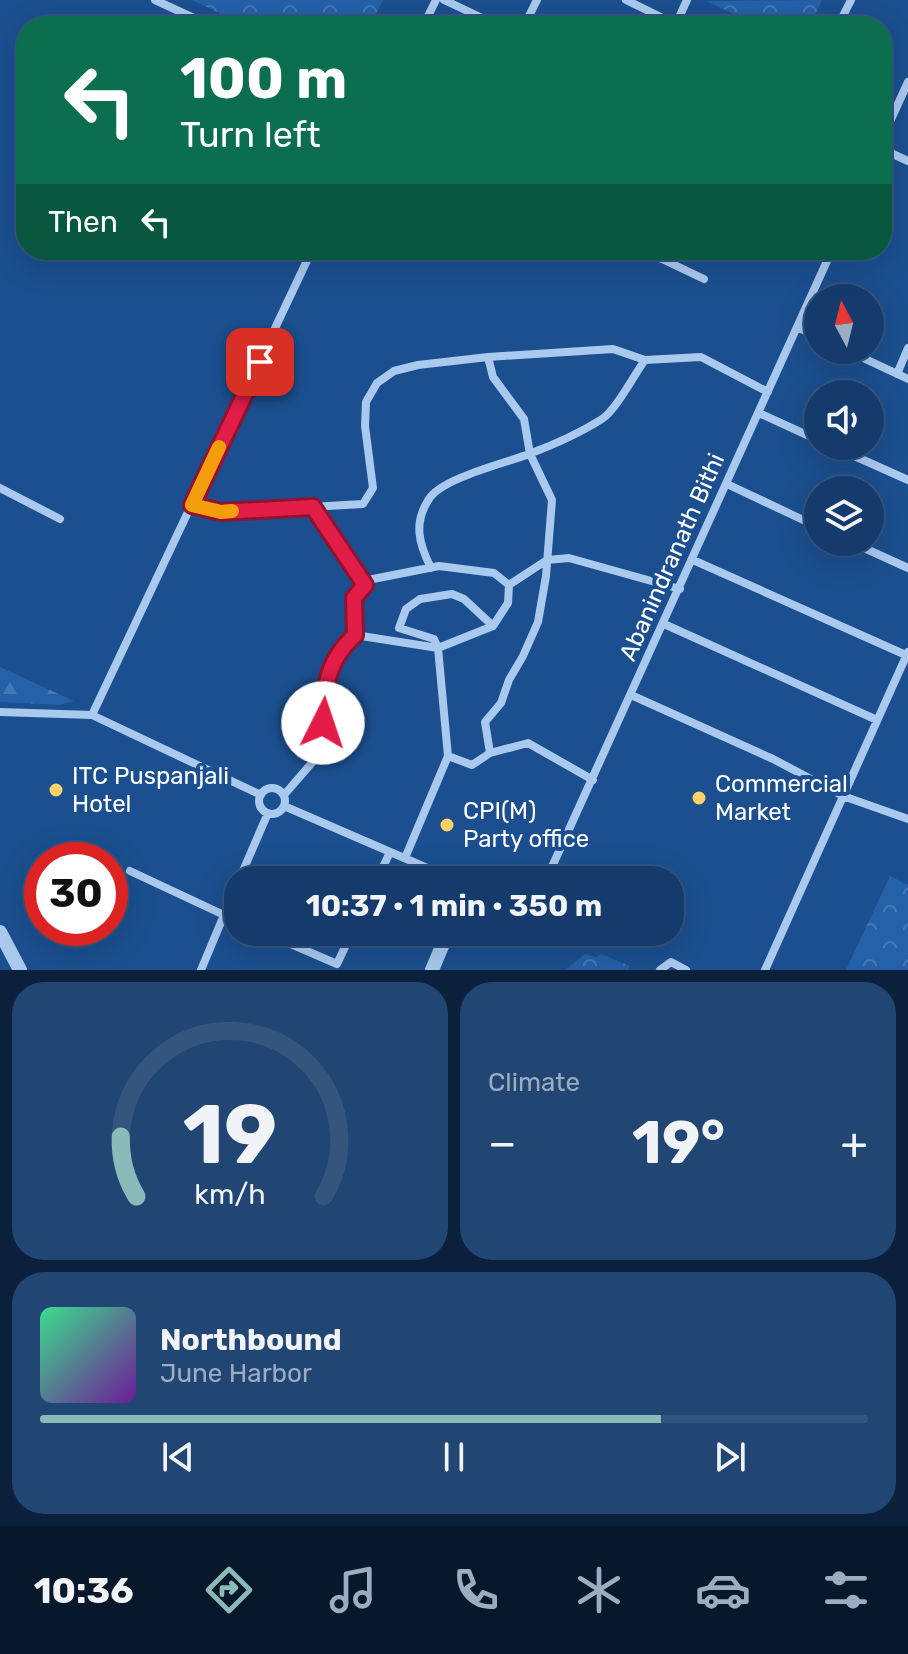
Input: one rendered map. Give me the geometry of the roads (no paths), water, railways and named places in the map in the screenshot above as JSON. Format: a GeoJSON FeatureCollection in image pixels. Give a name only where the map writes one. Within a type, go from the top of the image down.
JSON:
{"type":"FeatureCollection","features":[{"type":"Feature","properties":{"kind":"street"},"geometry":{"type":"LineString","coordinates":[[155,0],[189,16]]}},
{"type":"Feature","properties":{"kind":"street"},"geometry":{"type":"LineString","coordinates":[[444,0],[458,3],[481,16]]}},
{"type":"Feature","properties":{"kind":"street"},"geometry":{"type":"LineString","coordinates":[[626,0],[658,16]]}},
{"type":"Feature","properties":{"kind":"street"},"geometry":{"type":"LineString","coordinates":[[892,117],[908,82]]}},
{"type":"Feature","properties":{"kind":"street"},"geometry":{"type":"LineString","coordinates":[[92,715],[307,260]]}},
{"type":"Feature","properties":{"kind":"street"},"geometry":{"type":"LineString","coordinates":[[664,260],[704,279]]}},
{"type":"Feature","properties":{"kind":"street","name":"Abanindranath Bithi"},"geometry":{"type":"LineString","coordinates":[[553,866],[827,260]]}},
{"type":"Feature","properties":{"kind":"street"},"geometry":{"type":"LineString","coordinates":[[797,327],[804,330]]}},
{"type":"Feature","properties":{"kind":"street"},"geometry":{"type":"LineString","coordinates":[[897,374],[908,348]]}},
{"type":"Feature","properties":{"kind":"street"},"geometry":{"type":"LineString","coordinates":[[192,505],[221,512],[363,504],[373,488],[365,426],[366,402],[377,383],[394,371],[418,365],[613,349],[645,360],[701,357],[768,392]]}},
{"type":"Feature","properties":{"kind":"street"},"geometry":{"type":"LineString","coordinates":[[488,357],[493,377],[524,419],[530,454],[552,500],[538,622],[501,703],[485,722],[490,753]]}},
{"type":"Feature","properties":{"kind":"street"},"geometry":{"type":"LineString","coordinates":[[431,568],[420,546],[418,522],[430,497],[438,490],[481,470],[530,454],[604,418],[645,360]]}},
{"type":"Feature","properties":{"kind":"street"},"geometry":{"type":"LineString","coordinates":[[876,364],[908,379]]}},
{"type":"Feature","properties":{"kind":"street"},"geometry":{"type":"LineString","coordinates":[[759,413],[804,434]]}},
{"type":"Feature","properties":{"kind":"street"},"geometry":{"type":"LineString","coordinates":[[863,460],[908,480]]}},
{"type":"Feature","properties":{"kind":"street"},"geometry":{"type":"LineString","coordinates":[[727,484],[804,520]]}},
{"type":"Feature","properties":{"kind":"street"},"geometry":{"type":"LineString","coordinates":[[0,488],[60,519]]}},
{"type":"Feature","properties":{"kind":"street"},"geometry":{"type":"LineString","coordinates":[[313,507],[365,585]]}},
{"type":"Feature","properties":{"kind":"street"},"geometry":{"type":"LineString","coordinates":[[882,556],[908,568]]}},
{"type":"Feature","properties":{"kind":"street"},"geometry":{"type":"LineString","coordinates":[[509,585],[547,560],[569,558],[680,589]]}},
{"type":"Feature","properties":{"kind":"street"},"geometry":{"type":"LineString","coordinates":[[693,560],[907,654],[765,970]]}},
{"type":"Feature","properties":{"kind":"street"},"geometry":{"type":"LineString","coordinates":[[261,795],[260,806],[268,813],[276,813],[284,806],[284,795],[317,757],[326,681],[339,651],[355,635],[354,598],[368,580],[439,566],[494,573],[509,585]]}},
{"type":"Feature","properties":{"kind":"street"},"geometry":{"type":"LineString","coordinates":[[355,635],[438,648],[493,626],[508,603],[509,585]]}},
{"type":"Feature","properties":{"kind":"street"},"geometry":{"type":"LineString","coordinates":[[405,858],[448,756],[438,648],[434,639],[399,628],[406,609],[420,599],[458,595],[493,626]]}},
{"type":"Feature","properties":{"kind":"street"},"geometry":{"type":"LineString","coordinates":[[664,624],[877,720]]}},
{"type":"Feature","properties":{"kind":"street"},"geometry":{"type":"LineString","coordinates":[[631,695],[773,759],[843,796],[908,819]]}},
{"type":"Feature","properties":{"kind":"street"},"geometry":{"type":"LineString","coordinates":[[0,712],[92,715],[261,795]]}},
{"type":"Feature","properties":{"kind":"street"},"geometry":{"type":"LineString","coordinates":[[448,756],[472,765],[490,753],[528,743],[593,780]]}},
{"type":"Feature","properties":{"kind":"street"},"geometry":{"type":"LineString","coordinates":[[261,795],[272,788],[284,795]]}},
{"type":"Feature","properties":{"kind":"street"},"geometry":{"type":"LineString","coordinates":[[284,806],[423,866]]}},
{"type":"Feature","properties":{"kind":"street"},"geometry":{"type":"LineString","coordinates":[[245,866],[268,813]]}},
{"type":"Feature","properties":{"kind":"street"},"geometry":{"type":"LineString","coordinates":[[384,866],[390,852]]}},
{"type":"Feature","properties":{"kind":"street"},"geometry":{"type":"LineString","coordinates":[[130,871],[224,915],[201,970]]}},
{"type":"Feature","properties":{"kind":"street"},"geometry":{"type":"LineString","coordinates":[[0,932],[20,970]]}},
{"type":"Feature","properties":{"kind":"street"},"geometry":{"type":"LineString","coordinates":[[295,946],[337,964],[345,946]]}},
{"type":"Feature","properties":{"kind":"street"},"geometry":{"type":"LineString","coordinates":[[432,970],[442,946]]}},
{"type":"Feature","properties":{"kind":"street"},"geometry":{"type":"LineString","coordinates":[[660,970],[671,962],[686,970]]}},
{"type":"Feature","properties":{"kind":"place","name":"ITC Puspanjali Hotel"},"geometry":{"type":"Point","coordinates":[56,790]}},
{"type":"Feature","properties":{"kind":"place","name":"Commercial Market"},"geometry":{"type":"Point","coordinates":[699,798]}},
{"type":"Feature","properties":{"kind":"place","name":"CPI(M) Party office"},"geometry":{"type":"Point","coordinates":[447,825]}}]}
